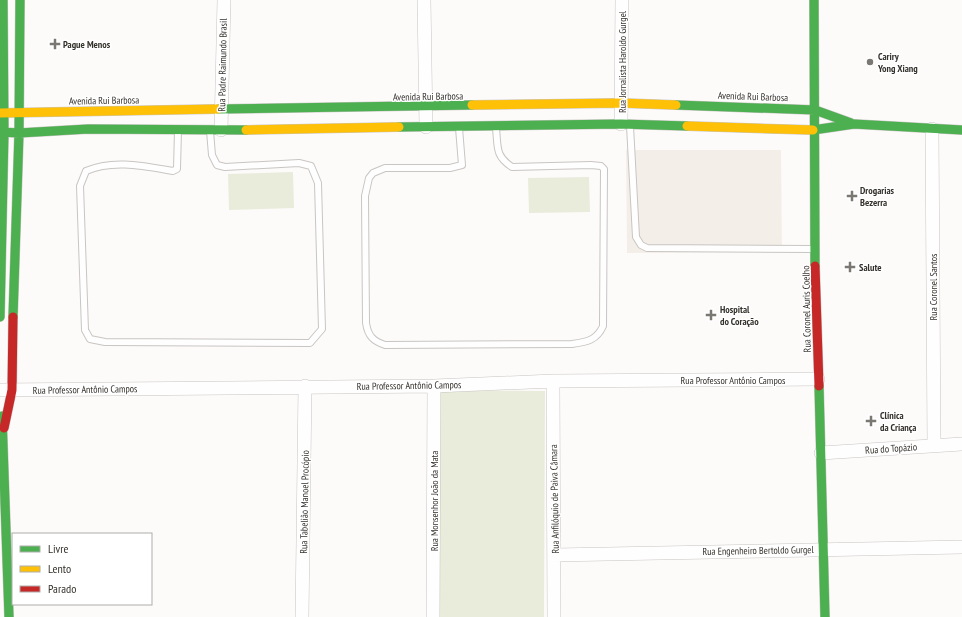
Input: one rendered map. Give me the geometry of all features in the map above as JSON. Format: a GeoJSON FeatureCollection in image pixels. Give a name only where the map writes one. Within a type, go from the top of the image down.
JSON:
{"type":"FeatureCollection","features":[{"type":"Feature","properties":{"kind":"main road"},"geometry":{"type":"LineString","coordinates":[[0,317],[3,0]]}},
{"type":"Feature","properties":{"kind":"main road"},"geometry":{"type":"LineString","coordinates":[[10,615],[4,428],[19,133],[20,0]]}},
{"type":"Feature","properties":{"kind":"main road","name":"Rua Coronel Auris Coelho"},"geometry":{"type":"LineString","coordinates":[[814,0],[815,249],[825,617]]}},
{"type":"Feature","properties":{"kind":"main road","name":"Avenida Rui Barbosa"},"geometry":{"type":"LineString","coordinates":[[2,132],[19,133],[88,129],[178,120],[221,109],[621,103],[815,110],[854,124]]}},
{"type":"Feature","properties":{"kind":"main road","name":"Avenida Rui Barbosa"},"geometry":{"type":"LineString","coordinates":[[2,113],[178,120],[215,130],[626,124],[815,130],[854,124],[962,130]]}},
{"type":"Feature","properties":{"kind":"main road"},"geometry":{"type":"LineString","coordinates":[[0,401],[4,428]]}},
{"type":"Feature","properties":{"kind":"street","name":"Rua Padre Raimundo Brasil"},"geometry":{"type":"LineString","coordinates":[[215,130],[221,109],[224,0]]}},
{"type":"Feature","properties":{"kind":"street"},"geometry":{"type":"LineString","coordinates":[[424,0],[426,127]]}},
{"type":"Feature","properties":{"kind":"street","name":"Rua Jornalista Haroldo Gurgel"},"geometry":{"type":"LineString","coordinates":[[622,0],[621,103],[626,124]]}},
{"type":"Feature","properties":{"kind":"street","name":"Rua Coronel Santos"},"geometry":{"type":"LineString","coordinates":[[932,129],[934,445]]}},
{"type":"Feature","properties":{"kind":"street","name":"Rua Professor Antônio Campos"},"geometry":{"type":"LineString","coordinates":[[6,390],[305,386],[434,386],[553,381],[818,379]]}},
{"type":"Feature","properties":{"kind":"street","name":"Rua Anfilóquio de Paiva Câmara"},"geometry":{"type":"LineString","coordinates":[[553,381],[555,555],[554,617]]}},
{"type":"Feature","properties":{"kind":"street","name":"Rua Tabelião Manoel Procópio"},"geometry":{"type":"LineString","coordinates":[[302,617],[305,386]]}},
{"type":"Feature","properties":{"kind":"street","name":"Rua Monsenhor João da Mata"},"geometry":{"type":"LineString","coordinates":[[433,617],[434,386]]}},
{"type":"Feature","properties":{"kind":"street","name":"Rua do Topázio"},"geometry":{"type":"LineString","coordinates":[[821,453],[962,444]]}},
{"type":"Feature","properties":{"kind":"street","name":"Rua Engenheiro Bertoldo Gurgel"},"geometry":{"type":"LineString","coordinates":[[555,555],[962,546]]}},
{"type":"Feature","properties":{"kind":"lane"},"geometry":{"type":"LineString","coordinates":[[178,120],[177,169],[172,171],[132,164],[97,166],[86,171],[80,186],[80,194],[85,330],[90,339],[105,342],[310,343],[322,329],[318,183],[311,166],[299,164],[225,167],[217,165],[212,155],[215,130]]}},
{"type":"Feature","properties":{"kind":"lane"},"geometry":{"type":"LineString","coordinates":[[626,124],[636,238],[641,245],[647,248],[815,249]]}},
{"type":"Feature","properties":{"kind":"lane"},"geometry":{"type":"LineString","coordinates":[[459,127],[462,164],[450,168],[385,168],[373,173],[369,178],[365,196],[366,323],[370,337],[385,345],[572,344],[590,341],[599,334],[603,326],[604,169],[601,166],[591,165],[512,167],[502,160],[499,153],[496,126]]}},
{"type":"Feature","properties":{"kind":"shaded area"},"geometry":{"type":"Polygon","coordinates":[[[626,150],[781,150],[782,252],[627,253],[626,150]]]}},
{"type":"Feature","properties":{"kind":"green space"},"geometry":{"type":"Polygon","coordinates":[[[293,172],[294,208],[229,210],[228,174],[293,172]]]}},
{"type":"Feature","properties":{"kind":"green space"},"geometry":{"type":"Polygon","coordinates":[[[589,177],[590,212],[529,213],[528,178],[589,177]]]}},
{"type":"Feature","properties":{"kind":"green space"},"geometry":{"type":"Polygon","coordinates":[[[440,390],[545,391],[544,617],[439,617],[440,390]]]}},
{"type":"Feature","properties":{"kind":"traffic: fast"},"geometry":{"type":"LineString","coordinates":[[0,317],[4,132],[3,0]]}},
{"type":"Feature","properties":{"kind":"traffic: fast"},"geometry":{"type":"LineString","coordinates":[[13,317],[19,133],[20,0]]}},
{"type":"Feature","properties":{"kind":"traffic: fast"},"geometry":{"type":"LineString","coordinates":[[814,0],[815,266]]}},
{"type":"Feature","properties":{"kind":"traffic: fast"},"geometry":{"type":"LineString","coordinates":[[218,109],[472,105]]}},
{"type":"Feature","properties":{"kind":"traffic: fast"},"geometry":{"type":"LineString","coordinates":[[676,105],[815,110],[851,123]]}},
{"type":"Feature","properties":{"kind":"traffic: fast"},"geometry":{"type":"LineString","coordinates":[[399,127],[621,124],[687,126]]}},
{"type":"Feature","properties":{"kind":"traffic: fast"},"geometry":{"type":"LineString","coordinates":[[813,130],[854,124],[962,130]]}},
{"type":"Feature","properties":{"kind":"traffic: fast"},"geometry":{"type":"LineString","coordinates":[[0,132],[19,133],[88,129],[246,130]]}},
{"type":"Feature","properties":{"kind":"traffic: fast"},"geometry":{"type":"LineString","coordinates":[[819,386],[825,617]]}},
{"type":"Feature","properties":{"kind":"traffic: fast"},"geometry":{"type":"LineString","coordinates":[[2,416],[9,617]]}},
{"type":"Feature","properties":{"kind":"traffic: slow"},"geometry":{"type":"LineString","coordinates":[[472,105],[621,103],[676,105]]}},
{"type":"Feature","properties":{"kind":"traffic: slow"},"geometry":{"type":"LineString","coordinates":[[0,113],[218,109]]}},
{"type":"Feature","properties":{"kind":"traffic: slow"},"geometry":{"type":"LineString","coordinates":[[687,126],[813,130]]}},
{"type":"Feature","properties":{"kind":"traffic: slow"},"geometry":{"type":"LineString","coordinates":[[246,130],[399,127]]}},
{"type":"Feature","properties":{"kind":"traffic: jam"},"geometry":{"type":"LineString","coordinates":[[815,266],[819,386]]}},
{"type":"Feature","properties":{"kind":"traffic: jam"},"geometry":{"type":"LineString","coordinates":[[4,428],[12,390],[13,317]]}},
{"type":"Feature","properties":{"kind":"place","name":"Pague Menos"},"geometry":{"type":"Point","coordinates":[55,44]}},
{"type":"Feature","properties":{"kind":"place","name":"Cariry Yong Xiang"},"geometry":{"type":"Point","coordinates":[870,62]}},
{"type":"Feature","properties":{"kind":"place","name":"Drogarias Bezerra"},"geometry":{"type":"Point","coordinates":[852,196]}},
{"type":"Feature","properties":{"kind":"place","name":"Salute"},"geometry":{"type":"Point","coordinates":[850,267]}},
{"type":"Feature","properties":{"kind":"place","name":"Hospital do Coração"},"geometry":{"type":"Point","coordinates":[711,315]}},
{"type":"Feature","properties":{"kind":"place","name":"Clínica da Criança"},"geometry":{"type":"Point","coordinates":[871,421]}}]}
